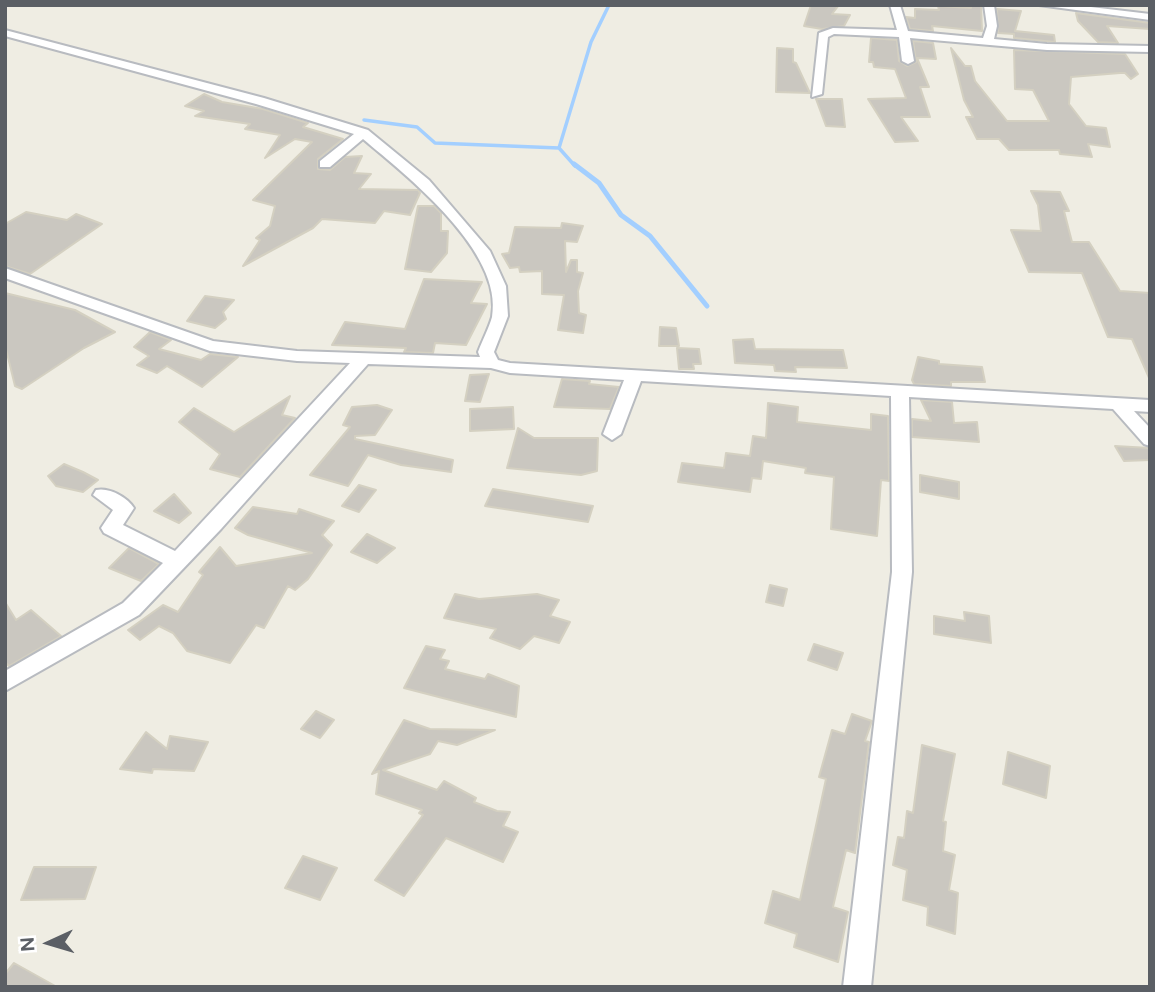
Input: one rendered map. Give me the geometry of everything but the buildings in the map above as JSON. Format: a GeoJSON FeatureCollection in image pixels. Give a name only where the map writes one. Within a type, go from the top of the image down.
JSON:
{"type":"FeatureCollection","features":[{"type":"Feature","properties":{"kind":"street"},"geometry":{"type":"LineString","coordinates":[[895,5],[904,34],[908,61]]}},
{"type":"Feature","properties":{"kind":"street"},"geometry":{"type":"LineString","coordinates":[[988,42],[992,26],[989,5]]}},
{"type":"Feature","properties":{"kind":"street"},"geometry":{"type":"LineString","coordinates":[[1044,5],[1068,10],[1150,17]]}},
{"type":"Feature","properties":{"kind":"street"},"geometry":{"type":"LineString","coordinates":[[1068,10],[1081,36]]}},
{"type":"Feature","properties":{"kind":"street"},"geometry":{"type":"LineString","coordinates":[[816,94],[823,35],[839,31],[988,42],[1081,36],[1150,49]]}},
{"type":"Feature","properties":{"kind":"street"},"geometry":{"type":"LineString","coordinates":[[5,33],[260,101],[363,133],[424,183],[483,251],[498,286],[500,316],[486,352],[491,363]]}},
{"type":"Feature","properties":{"kind":"street"},"geometry":{"type":"LineString","coordinates":[[325,164],[363,133]]}},
{"type":"Feature","properties":{"kind":"street"},"geometry":{"type":"LineString","coordinates":[[5,272],[210,346],[297,356],[491,363],[510,368],[634,377],[1150,406]]}},
{"type":"Feature","properties":{"kind":"street"},"geometry":{"type":"LineString","coordinates":[[5,682],[131,609],[178,562],[364,358]]}},
{"type":"Feature","properties":{"kind":"street"},"geometry":{"type":"LineString","coordinates":[[612,434],[634,377]]}},
{"type":"Feature","properties":{"kind":"street"},"geometry":{"type":"LineString","coordinates":[[857,987],[902,572],[900,390]]}},
{"type":"Feature","properties":{"kind":"street"},"geometry":{"type":"LineString","coordinates":[[1119,405],[1150,440]]}},
{"type":"Feature","properties":{"kind":"street"},"geometry":{"type":"LineString","coordinates":[[103,495],[124,508],[111,528],[178,562]]}},
{"type":"Feature","properties":{"kind":"waterway"},"geometry":{"type":"LineString","coordinates":[[559,148],[591,42],[609,5]]}},
{"type":"Feature","properties":{"kind":"waterway"},"geometry":{"type":"LineString","coordinates":[[364,120],[417,127],[435,143],[559,148]]}},
{"type":"Feature","properties":{"kind":"waterway"},"geometry":{"type":"LineString","coordinates":[[559,148],[575,166]]}},
{"type":"Feature","properties":{"kind":"waterway"},"geometry":{"type":"LineString","coordinates":[[574,164],[599,183],[621,215],[650,236],[707,306]]}}]}
